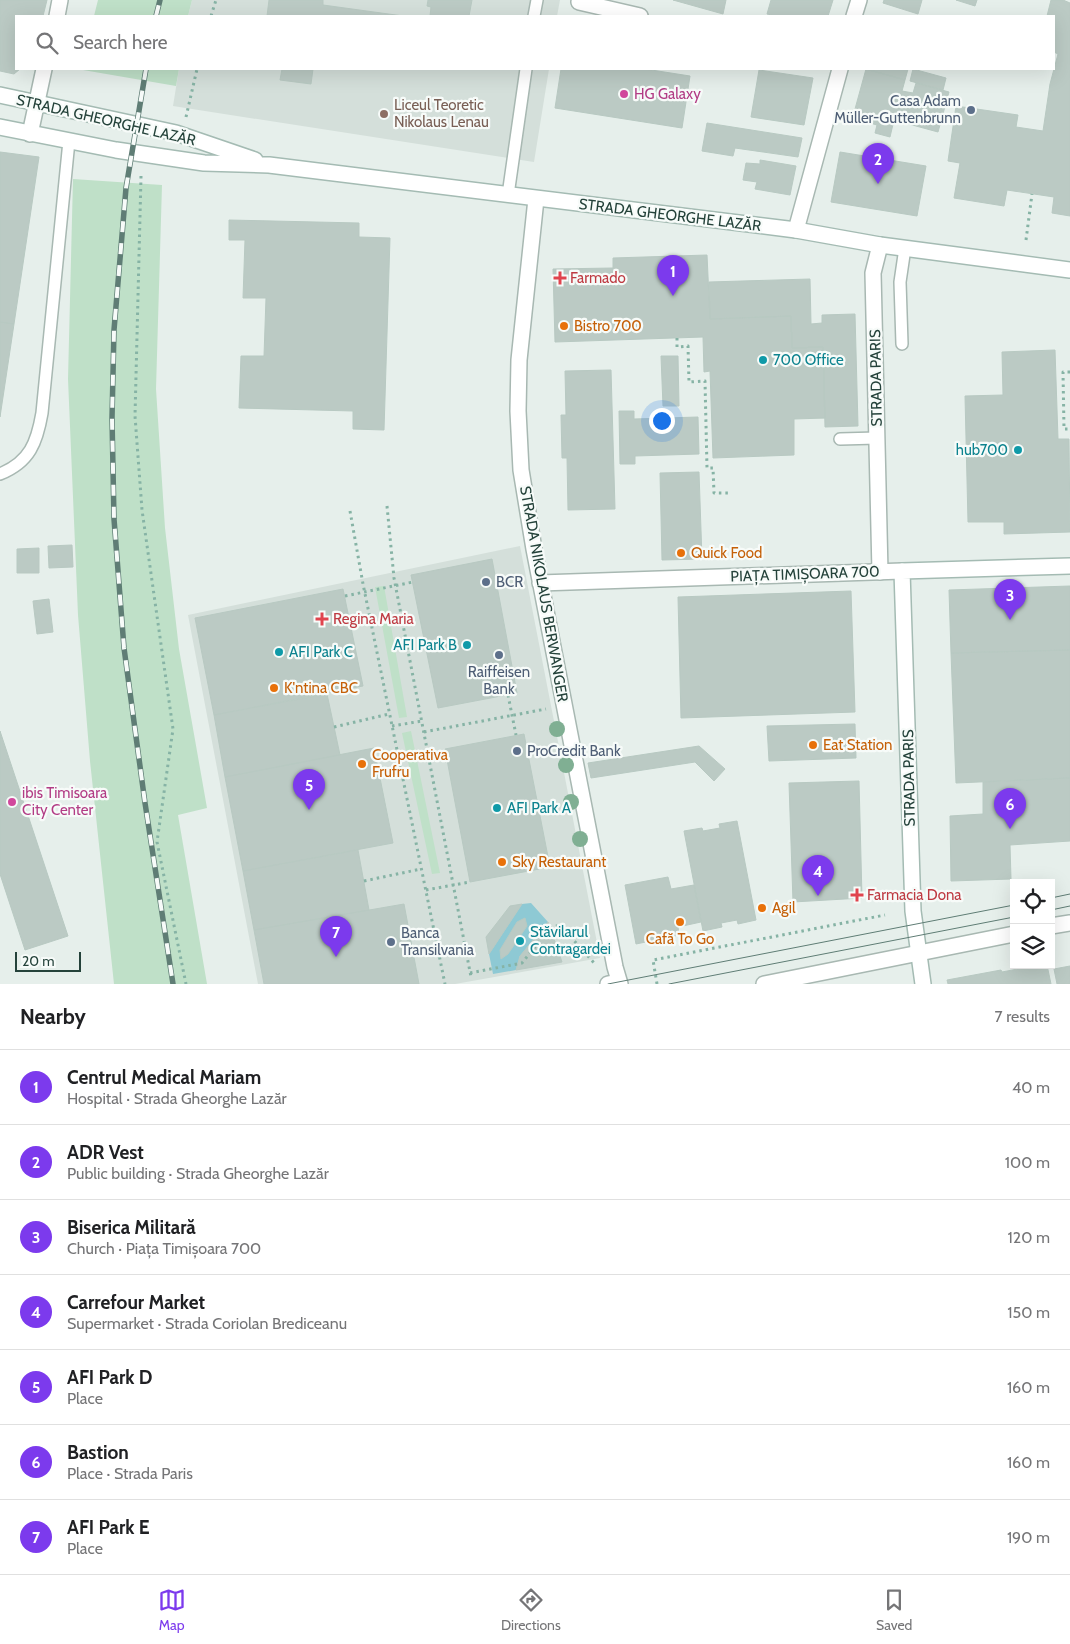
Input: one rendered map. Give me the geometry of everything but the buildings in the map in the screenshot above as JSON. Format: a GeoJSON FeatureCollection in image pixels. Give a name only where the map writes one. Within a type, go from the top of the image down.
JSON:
{"type":"FeatureCollection","features":[{"type":"Feature","properties":{"kind":"street"},"geometry":{"type":"LineString","coordinates":[[57,15],[60,0]]}},
{"type":"Feature","properties":{"kind":"street"},"geometry":{"type":"LineString","coordinates":[[854,15],[859,0]]}},
{"type":"Feature","properties":{"kind":"street"},"geometry":{"type":"LineString","coordinates":[[580,2],[636,15]]}},
{"type":"Feature","properties":{"kind":"street"},"geometry":{"type":"LineString","coordinates":[[30,134],[44,70]]}},
{"type":"Feature","properties":{"kind":"street"},"geometry":{"type":"LineString","coordinates":[[796,230],[840,70]]}},
{"type":"Feature","properties":{"kind":"street","name":"STRADA GHEORGHE LAZĂR"},"geometry":{"type":"LineString","coordinates":[[0,95],[176,133],[268,165]]}},
{"type":"Feature","properties":{"kind":"street","name":"STRADA GHEORGHE LAZĂR"},"geometry":{"type":"LineString","coordinates":[[0,127],[68,141],[204,164],[268,165],[796,230],[880,245],[1070,270]]}},
{"type":"Feature","properties":{"kind":"street","name":"STRADA NIKOLAUS BERWANGER"},"geometry":{"type":"LineString","coordinates":[[536,199],[519,353],[518,411],[524,491],[616,983]]}},
{"type":"Feature","properties":{"kind":"street","name":"STRADA PARIS"},"geometry":{"type":"LineString","coordinates":[[880,245],[873,273],[880,572]]}},
{"type":"Feature","properties":{"kind":"street","name":"PIAȚA TIMIȘOARA 700"},"geometry":{"type":"LineString","coordinates":[[540,583],[1070,566]]}},
{"type":"Feature","properties":{"kind":"street","name":"STRADA PARIS"},"geometry":{"type":"LineString","coordinates":[[902,571],[913,911],[923,984]]}},
{"type":"Feature","properties":{"kind":"street"},"geometry":{"type":"LineString","coordinates":[[1055,925],[1070,922]]}},
{"type":"Feature","properties":{"kind":"street"},"geometry":{"type":"LineString","coordinates":[[764,984],[1010,935]]}},
{"type":"Feature","properties":{"kind":"lane"},"geometry":{"type":"LineString","coordinates":[[534,15],[537,0]]}},
{"type":"Feature","properties":{"kind":"lane"},"geometry":{"type":"LineString","coordinates":[[508,195],[526,70]]}},
{"type":"Feature","properties":{"kind":"lane"},"geometry":{"type":"LineString","coordinates":[[0,474],[20,462],[32,450],[39,432],[68,141]]}},
{"type":"Feature","properties":{"kind":"lane"},"geometry":{"type":"LineString","coordinates":[[902,344],[900,282],[905,248]]}},
{"type":"Feature","properties":{"kind":"lane"},"geometry":{"type":"LineString","coordinates":[[840,440],[877,438]]}},
{"type":"Feature","properties":{"kind":"path"},"geometry":{"type":"LineString","coordinates":[[211,15],[216,0]]}},
{"type":"Feature","properties":{"kind":"path"},"geometry":{"type":"LineString","coordinates":[[185,121],[197,70]]}},
{"type":"Feature","properties":{"kind":"path"},"geometry":{"type":"LineString","coordinates":[[141,176],[135,416],[142,510],[173,729],[157,842],[186,984]]}},
{"type":"Feature","properties":{"kind":"path"},"geometry":{"type":"LineString","coordinates":[[1026,240],[1032,194]]}},
{"type":"Feature","properties":{"kind":"path"},"geometry":{"type":"LineString","coordinates":[[676,338],[676,346],[688,346],[689,382],[704,381],[707,468],[713,468],[714,494],[730,493]]}},
{"type":"Feature","properties":{"kind":"path"},"geometry":{"type":"LineString","coordinates":[[1070,372],[1063,372],[1064,429],[1070,429]]}},
{"type":"Feature","properties":{"kind":"path"},"geometry":{"type":"LineString","coordinates":[[387,506],[394,578],[471,975],[522,963],[550,928],[560,925],[600,970]]}},
{"type":"Feature","properties":{"kind":"path"},"geometry":{"type":"LineString","coordinates":[[350,511],[363,584],[445,984]]}},
{"type":"Feature","properties":{"kind":"path"},"geometry":{"type":"LineString","coordinates":[[345,596],[413,582]]}},
{"type":"Feature","properties":{"kind":"path"},"geometry":{"type":"LineString","coordinates":[[508,695],[516,735]]}},
{"type":"Feature","properties":{"kind":"path"},"geometry":{"type":"LineString","coordinates":[[424,732],[548,709]]}},
{"type":"Feature","properties":{"kind":"path"},"geometry":{"type":"LineString","coordinates":[[334,727],[390,714]]}},
{"type":"Feature","properties":{"kind":"path"},"geometry":{"type":"LineString","coordinates":[[392,726],[422,721]]}},
{"type":"Feature","properties":{"kind":"path"},"geometry":{"type":"LineString","coordinates":[[364,881],[421,869]]}},
{"type":"Feature","properties":{"kind":"path"},"geometry":{"type":"LineString","coordinates":[[426,890],[470,882]]}},
{"type":"Feature","properties":{"kind":"path"},"geometry":{"type":"LineString","coordinates":[[657,984],[653,960],[885,915]]}},
{"type":"Feature","properties":{"kind":"shaded area"},"geometry":{"type":"Polygon","coordinates":[[[192,0],[560,0],[557,15],[188,15],[192,0]]]}},
{"type":"Feature","properties":{"kind":"shaded area","name":"Liceul Teoretic Nikolaus Lenau"},"geometry":{"type":"Polygon","coordinates":[[[179,70],[549,70],[534,162],[173,106],[179,70]]]}},
{"type":"Feature","properties":{"kind":"shaded area"},"geometry":{"type":"Polygon","coordinates":[[[520,546],[600,958],[455,984],[258,984],[188,615],[520,546]]]}},
{"type":"Feature","properties":{"kind":"green space"},"geometry":{"type":"Polygon","coordinates":[[[98,0],[192,0],[188,15],[94,15],[98,0]]]}},
{"type":"Feature","properties":{"kind":"green space"},"geometry":{"type":"Polygon","coordinates":[[[83,70],[179,70],[176,86],[83,70]]]}},
{"type":"Feature","properties":{"kind":"green space"},"geometry":{"type":"Polygon","coordinates":[[[73,179],[162,185],[156,389],[165,528],[179,649],[207,808],[178,815],[207,984],[114,984],[90,761],[78,615],[68,379],[73,179]]]}},
{"type":"Feature","properties":{"kind":"green space"},"geometry":{"type":"Polygon","coordinates":[[[384,586],[407,717],[399,718],[375,587],[384,586]]]}},
{"type":"Feature","properties":{"kind":"green space"},"geometry":{"type":"Polygon","coordinates":[[[411,731],[440,873],[432,874],[402,733],[411,731]]]}},
{"type":"Feature","properties":{"kind":"water"},"geometry":{"type":"Polygon","coordinates":[[[531,903],[548,922],[520,956],[516,970],[493,974],[489,954],[522,904],[531,903]]]}},
{"type":"Feature","properties":{"kind":"tram line"},"geometry":{"type":"LineString","coordinates":[[1055,897],[1070,894]]}},
{"type":"Feature","properties":{"kind":"tram line"},"geometry":{"type":"LineString","coordinates":[[608,984],[1010,906]]}},
{"type":"Feature","properties":{"kind":"tram line"},"geometry":{"type":"LineString","coordinates":[[1055,909],[1070,906]]}},
{"type":"Feature","properties":{"kind":"tram line"},"geometry":{"type":"LineString","coordinates":[[669,984],[1010,918]]}},
{"type":"Feature","properties":{"kind":"railway"},"geometry":{"type":"LineString","coordinates":[[156,15],[160,0]]}},
{"type":"Feature","properties":{"kind":"railway"},"geometry":{"type":"LineString","coordinates":[[146,70],[126,188],[114,330],[112,418],[114,519],[124,648],[145,803],[173,984]]}},
{"type":"Feature","properties":{"kind":"place","name":"HG Galaxy"},"geometry":{"type":"Point","coordinates":[624,94]}},
{"type":"Feature","properties":{"kind":"place","name":"Casa Adam Müller-Guttenbrunn"},"geometry":{"type":"Point","coordinates":[971,110]}},
{"type":"Feature","properties":{"kind":"place","name":"Liceul Teoretic Nikolaus Lenau"},"geometry":{"type":"Point","coordinates":[384,114]}},
{"type":"Feature","properties":{"kind":"place","name":"ADR Vest"},"geometry":{"type":"Point","coordinates":[878,184]}},
{"type":"Feature","properties":{"kind":"place","name":"Farmado"},"geometry":{"type":"Point","coordinates":[560,278]}},
{"type":"Feature","properties":{"kind":"place","name":"Centrul Medical Mariam"},"geometry":{"type":"Point","coordinates":[673,296]}},
{"type":"Feature","properties":{"kind":"place","name":"Bistro 700"},"geometry":{"type":"Point","coordinates":[564,326]}},
{"type":"Feature","properties":{"kind":"place","name":"700 Office"},"geometry":{"type":"Point","coordinates":[763,360]}},
{"type":"Feature","properties":{"kind":"place","name":"hub700"},"geometry":{"type":"Point","coordinates":[1018,450]}},
{"type":"Feature","properties":{"kind":"place","name":"Quick Food"},"geometry":{"type":"Point","coordinates":[681,553]}},
{"type":"Feature","properties":{"kind":"place","name":"BCR"},"geometry":{"type":"Point","coordinates":[486,582]}},
{"type":"Feature","properties":{"kind":"place","name":"Regina Maria"},"geometry":{"type":"Point","coordinates":[322,619]}},
{"type":"Feature","properties":{"kind":"place","name":"Biserica Militară"},"geometry":{"type":"Point","coordinates":[1010,620]}},
{"type":"Feature","properties":{"kind":"place","name":"AFI Park B"},"geometry":{"type":"Point","coordinates":[467,645]}},
{"type":"Feature","properties":{"kind":"place","name":"AFI Park C"},"geometry":{"type":"Point","coordinates":[279,652]}},
{"type":"Feature","properties":{"kind":"place","name":"Raiffeisen Bank"},"geometry":{"type":"Point","coordinates":[499,655]}},
{"type":"Feature","properties":{"kind":"place","name":"K'ntina CBC"},"geometry":{"type":"Point","coordinates":[274,688]}},
{"type":"Feature","properties":{"kind":"place","name":"Eat Station"},"geometry":{"type":"Point","coordinates":[813,745]}},
{"type":"Feature","properties":{"kind":"place","name":"ProCredit Bank"},"geometry":{"type":"Point","coordinates":[517,751]}},
{"type":"Feature","properties":{"kind":"place","name":"Cooperativa Frufru"},"geometry":{"type":"Point","coordinates":[362,764]}},
{"type":"Feature","properties":{"kind":"place","name":"ibis Timisoara City Center"},"geometry":{"type":"Point","coordinates":[12,802]}},
{"type":"Feature","properties":{"kind":"place","name":"AFI Park A"},"geometry":{"type":"Point","coordinates":[497,808]}},
{"type":"Feature","properties":{"kind":"place","name":"AFI Park D"},"geometry":{"type":"Point","coordinates":[309,810]}},
{"type":"Feature","properties":{"kind":"place","name":"Bastion"},"geometry":{"type":"Point","coordinates":[1010,829]}},
{"type":"Feature","properties":{"kind":"place","name":"Sky Restaurant"},"geometry":{"type":"Point","coordinates":[502,862]}},
{"type":"Feature","properties":{"kind":"place","name":"Farmacia Dona"},"geometry":{"type":"Point","coordinates":[857,895]}},
{"type":"Feature","properties":{"kind":"place","name":"Carrefour Market"},"geometry":{"type":"Point","coordinates":[818,896]}},
{"type":"Feature","properties":{"kind":"place","name":"Agil"},"geometry":{"type":"Point","coordinates":[762,908]}},
{"type":"Feature","properties":{"kind":"place","name":"Cafă To Go"},"geometry":{"type":"Point","coordinates":[680,922]}},
{"type":"Feature","properties":{"kind":"place","name":"Stăvilarul Contragardei"},"geometry":{"type":"Point","coordinates":[520,941]}},
{"type":"Feature","properties":{"kind":"place","name":"Banca Transilvania"},"geometry":{"type":"Point","coordinates":[391,942]}},
{"type":"Feature","properties":{"kind":"place","name":"AFI Park E"},"geometry":{"type":"Point","coordinates":[336,957]}}]}
